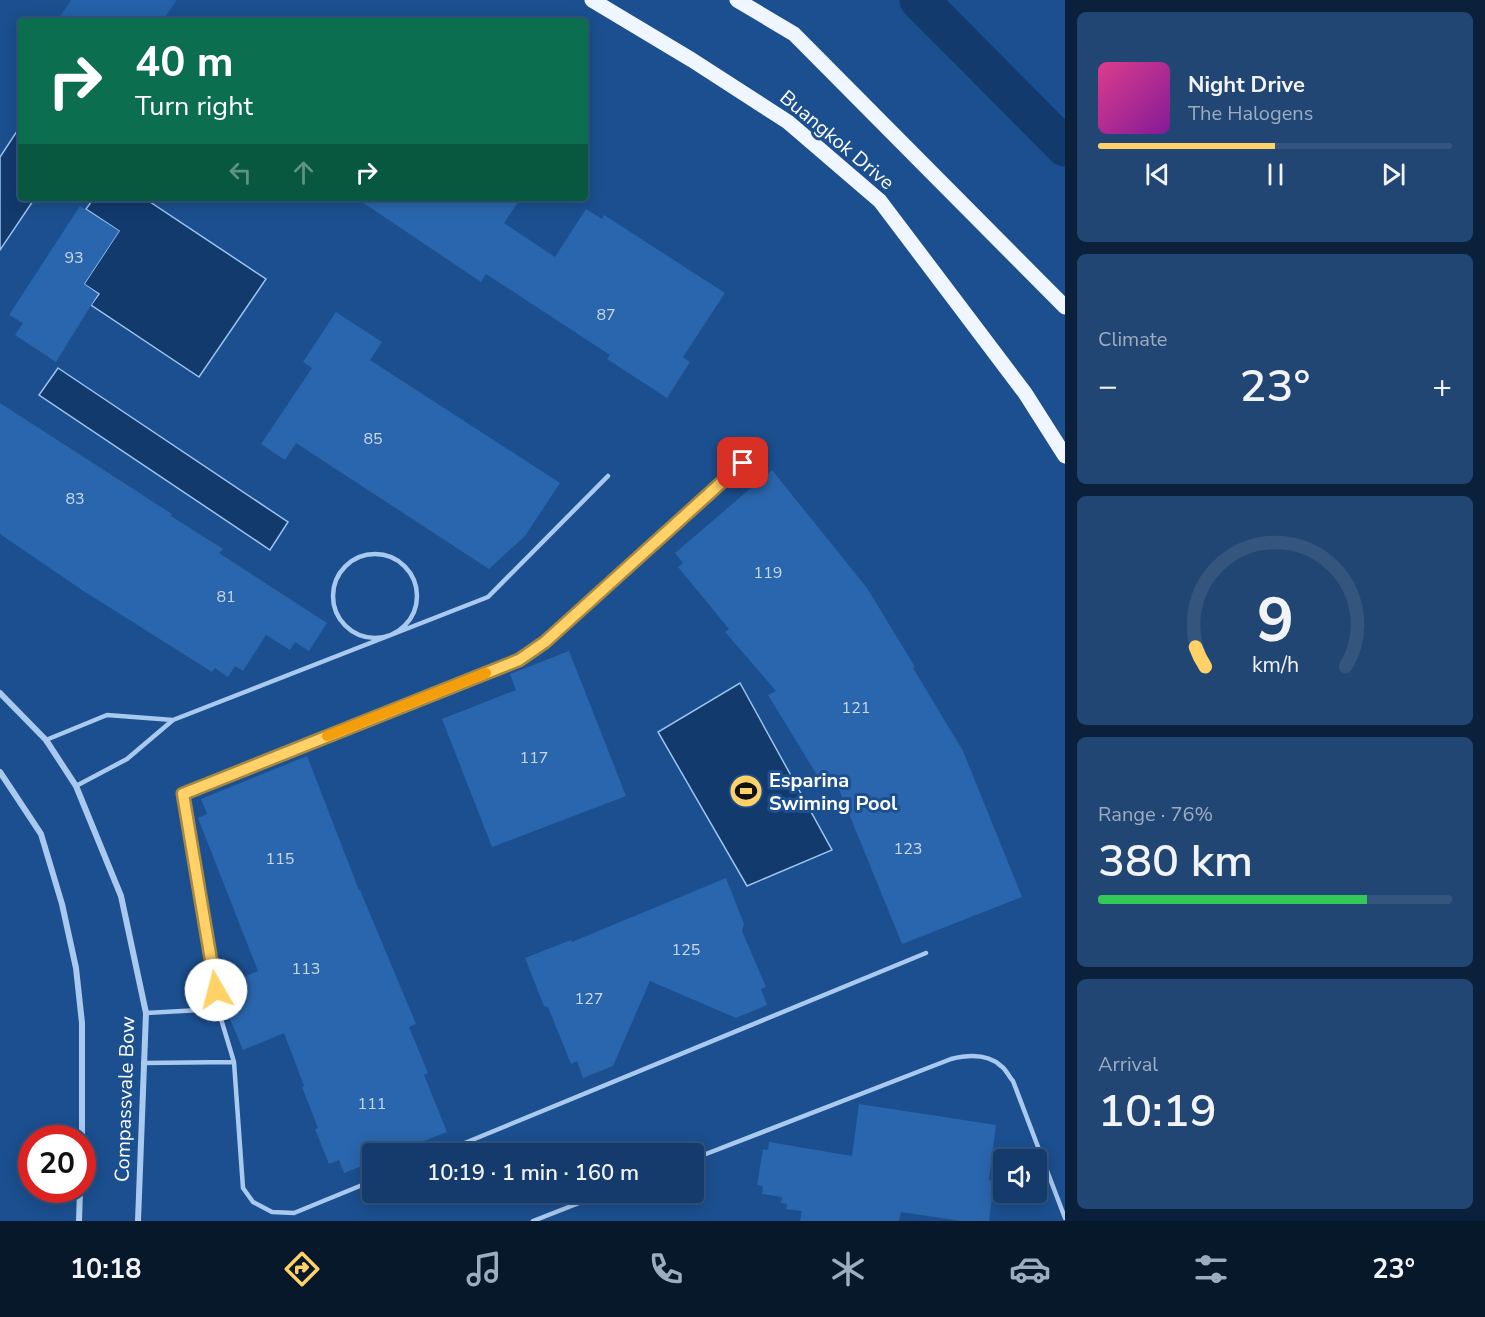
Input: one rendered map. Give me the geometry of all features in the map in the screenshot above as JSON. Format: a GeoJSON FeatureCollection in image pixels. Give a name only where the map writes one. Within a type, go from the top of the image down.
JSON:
{"type":"FeatureCollection","features":[{"type":"Feature","properties":{"kind":"main road","name":"Buangkok Drive"},"geometry":{"type":"LineString","coordinates":[[592,0],[692,60],[788,122],[880,201],[1025,393],[1065,456]]}},
{"type":"Feature","properties":{"kind":"main road","name":"Buangkok Drive"},"geometry":{"type":"LineString","coordinates":[[737,0],[794,34],[1065,307]]}},
{"type":"Feature","properties":{"kind":"street","name":"Compassvale Bow"},"geometry":{"type":"LineString","coordinates":[[0,693],[46,740],[76,786],[121,896],[146,1013],[138,1221]]}},
{"type":"Feature","properties":{"kind":"street"},"geometry":{"type":"LineString","coordinates":[[0,772],[41,834],[62,904],[76,968],[82,1023],[82,1125]]}},
{"type":"Feature","properties":{"kind":"street"},"geometry":{"type":"LineString","coordinates":[[79,1221],[80,1203]]}},
{"type":"Feature","properties":{"kind":"lane"},"geometry":{"type":"LineString","coordinates":[[362,1185],[294,1213],[272,1212],[253,1202],[243,1188],[234,1062],[218,1009],[183,794],[519,660],[545,642],[743,463]]}},
{"type":"Feature","properties":{"kind":"lane"},"geometry":{"type":"LineString","coordinates":[[76,786],[127,759],[173,720],[488,597],[608,476]]}},
{"type":"Feature","properties":{"kind":"lane"},"geometry":{"type":"LineString","coordinates":[[369,555],[390,557],[406,569],[414,580],[417,593],[410,619],[401,629],[389,635],[375,638],[355,633],[340,619],[334,606],[333,592],[336,578],[344,567],[356,558],[369,555]]}},
{"type":"Feature","properties":{"kind":"lane"},"geometry":{"type":"LineString","coordinates":[[46,740],[107,715],[173,720]]}},
{"type":"Feature","properties":{"kind":"lane"},"geometry":{"type":"LineString","coordinates":[[465,1143],[926,953]]}},
{"type":"Feature","properties":{"kind":"lane"},"geometry":{"type":"LineString","coordinates":[[146,1013],[218,1009]]}},
{"type":"Feature","properties":{"kind":"lane"},"geometry":{"type":"LineString","coordinates":[[704,1155],[951,1059],[967,1055],[987,1058],[1001,1066],[1012,1081],[1065,1218]]}},
{"type":"Feature","properties":{"kind":"lane"},"geometry":{"type":"LineString","coordinates":[[143,1063],[234,1062]]}},
{"type":"Feature","properties":{"kind":"lane"},"geometry":{"type":"LineString","coordinates":[[533,1221],[579,1203]]}},
{"type":"Feature","properties":{"kind":"shaded area"},"geometry":{"type":"Polygon","coordinates":[[[71,0],[177,0],[164,18],[59,18],[71,0]]]}},
{"type":"Feature","properties":{"kind":"shaded area"},"geometry":{"type":"Polygon","coordinates":[[[18,130],[18,201],[33,201],[0,250],[0,157],[18,130]]]}},
{"type":"Feature","properties":{"kind":"shaded area"},"geometry":{"type":"Polygon","coordinates":[[[92,201],[149,201],[266,279],[199,377],[91,305],[99,294],[84,284],[119,231],[86,209],[92,201]]]}},
{"type":"Feature","properties":{"kind":"shaded area"},"geometry":{"type":"Polygon","coordinates":[[[58,368],[288,522],[270,550],[39,395],[58,368]]]}},
{"type":"Feature","properties":{"kind":"shaded area","name":"Esparina Swiming Pool"},"geometry":{"type":"Polygon","coordinates":[[[740,683],[832,850],[747,886],[658,732],[740,683]]]}},
{"type":"Feature","properties":{"kind":"building"},"geometry":{"type":"Polygon","coordinates":[[[360,201],[519,201],[504,223],[555,257],[586,209],[602,219],[604,215],[725,293],[683,357],[690,362],[667,398],[607,359],[610,355],[486,274],[481,282],[360,201]]]}},
{"type":"Feature","properties":{"kind":"building"},"geometry":{"type":"Polygon","coordinates":[[[80,206],[119,231],[84,284],[98,294],[56,362],[15,335],[23,323],[9,315],[80,206]]]}},
{"type":"Feature","properties":{"kind":"building"},"geometry":{"type":"Polygon","coordinates":[[[336,312],[382,342],[370,360],[560,483],[525,536],[489,569],[296,443],[285,460],[261,444],[312,368],[303,362],[336,312]]]}},
{"type":"Feature","properties":{"kind":"building"},"geometry":{"type":"Polygon","coordinates":[[[0,403],[172,514],[171,516],[223,549],[219,553],[327,623],[309,651],[295,642],[290,650],[266,635],[243,671],[235,666],[228,677],[215,668],[212,672],[82,590],[0,534],[0,403]]]}},
{"type":"Feature","properties":{"kind":"building"},"geometry":{"type":"Polygon","coordinates":[[[772,470],[867,588],[915,667],[913,668],[963,751],[1022,897],[902,944],[836,782],[825,788],[768,695],[776,691],[725,632],[729,629],[678,567],[683,563],[675,553],[772,470]]]}},
{"type":"Feature","properties":{"kind":"building"},"geometry":{"type":"Polygon","coordinates":[[[569,651],[626,796],[492,847],[442,719],[516,690],[510,674],[569,651]]]}},
{"type":"Feature","properties":{"kind":"building"},"geometry":{"type":"Polygon","coordinates":[[[307,756],[359,890],[416,1024],[409,1027],[428,1073],[424,1075],[447,1132],[419,1143],[362,1143],[362,1166],[344,1173],[339,1160],[329,1164],[315,1129],[318,1128],[284,1033],[243,1050],[220,995],[219,987],[258,971],[198,818],[207,814],[201,799],[307,756]]]}},
{"type":"Feature","properties":{"kind":"building"},"geometry":{"type":"Polygon","coordinates":[[[726,878],[744,924],[742,931],[766,987],[761,989],[767,1005],[736,1018],[650,981],[613,1066],[583,1078],[577,1061],[571,1064],[525,958],[571,940],[572,942],[726,878]]]}},
{"type":"Feature","properties":{"kind":"building"},"geometry":{"type":"Polygon","coordinates":[[[859,1104],[996,1125],[989,1180],[993,1181],[993,1189],[989,1221],[961,1221],[901,1212],[899,1221],[800,1221],[802,1211],[786,1209],[787,1204],[781,1203],[782,1197],[762,1194],[763,1186],[757,1185],[763,1149],[768,1150],[769,1142],[852,1156],[859,1104]]]}},
{"type":"Feature","properties":{"kind":"waterway"},"geometry":{"type":"LineString","coordinates":[[919,0],[1065,147]]}},
{"type":"Feature","properties":{"kind":"slow traffic"},"geometry":{"type":"LineString","coordinates":[[327,736],[486,673]]}},
{"type":"Feature","properties":{"kind":"place","name":"Esparina Swiming Pool"},"geometry":{"type":"Point","coordinates":[746,791]}},
{"type":"Feature","properties":{"kind":"route"},"geometry":{"type":"LineString","coordinates":[[216,990],[183,794],[519,660],[545,642],[743,463]]}}]}
